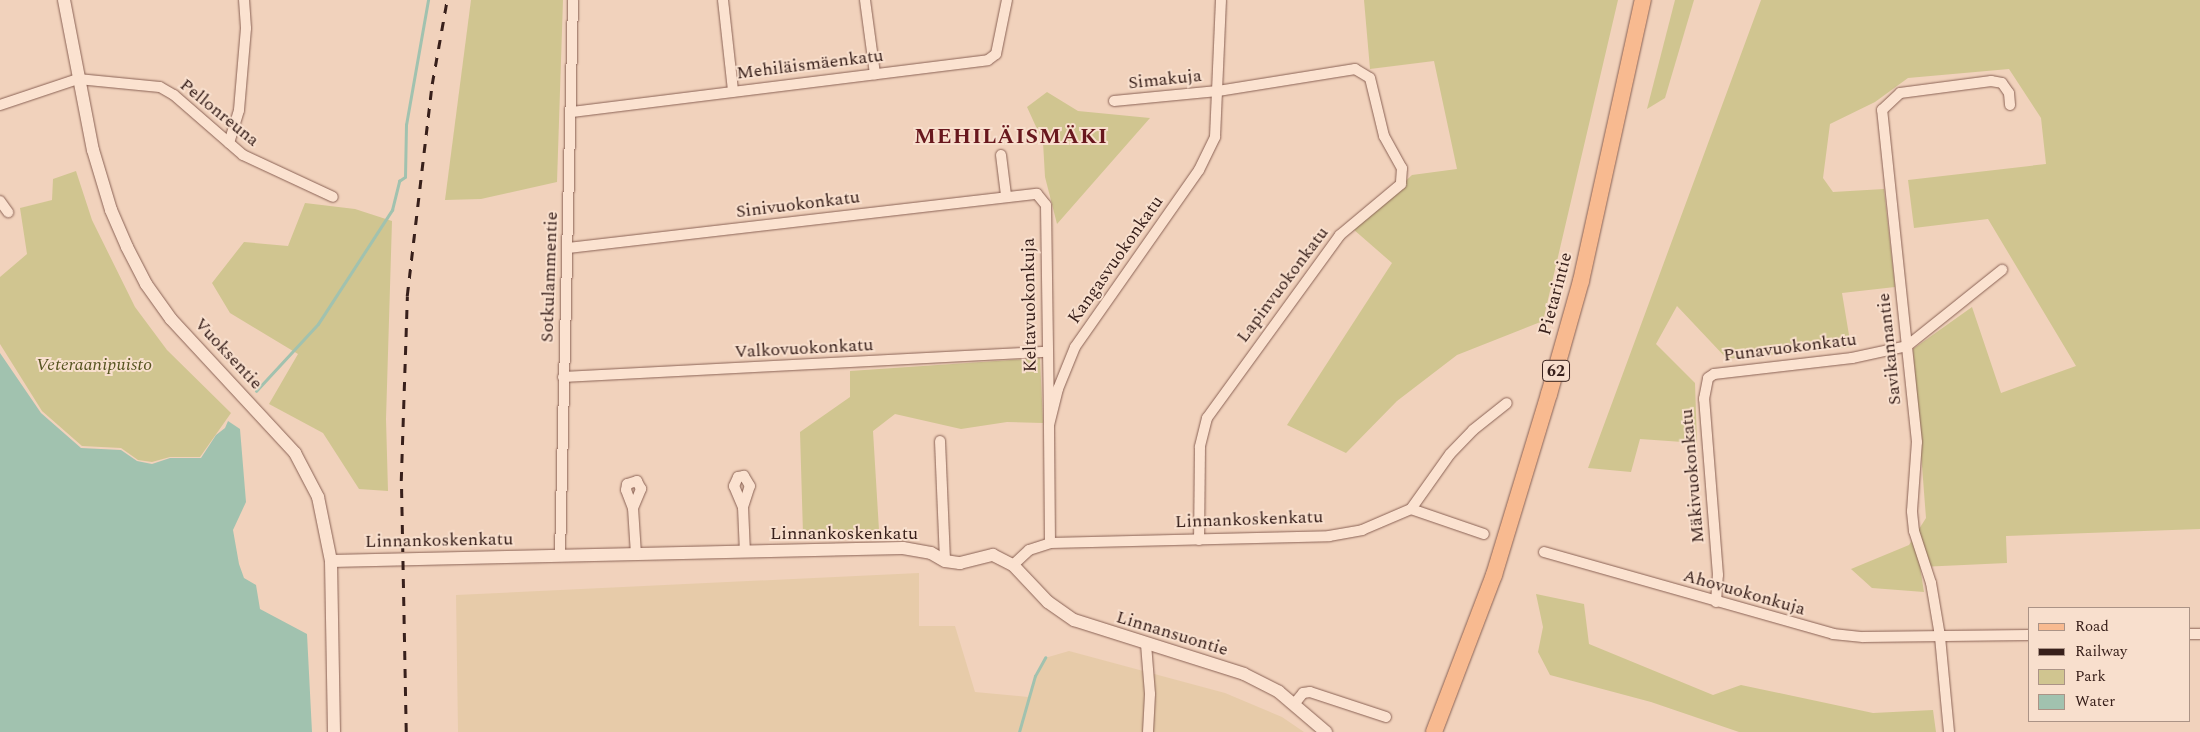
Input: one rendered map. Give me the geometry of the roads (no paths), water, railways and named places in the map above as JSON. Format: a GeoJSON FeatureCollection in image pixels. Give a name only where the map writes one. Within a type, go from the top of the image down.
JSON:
{"type":"FeatureCollection","features":[{"type":"Feature","properties":{"kind":"main road","name":"Pietarintie"},"geometry":{"type":"LineString","coordinates":[[1434,732],[1494,575],[1549,394],[1581,281],[1643,0]]}},
{"type":"Feature","properties":{"kind":"street","name":"Vuoksentie"},"geometry":{"type":"LineString","coordinates":[[64,0],[78,79],[111,210],[146,284],[194,346],[295,453],[318,497],[331,561],[334,732]]}},
{"type":"Feature","properties":{"kind":"street"},"geometry":{"type":"LineString","coordinates":[[229,143],[239,110],[246,28],[244,0]]}},
{"type":"Feature","properties":{"kind":"street","name":"Sotkulammentie"},"geometry":{"type":"LineString","coordinates":[[560,556],[563,377],[572,112],[573,0]]}},
{"type":"Feature","properties":{"kind":"street"},"geometry":{"type":"LineString","coordinates":[[723,0],[733,91]]}},
{"type":"Feature","properties":{"kind":"street"},"geometry":{"type":"LineString","coordinates":[[865,0],[875,74]]}},
{"type":"Feature","properties":{"kind":"street","name":"Mehiläismäenkatu"},"geometry":{"type":"LineString","coordinates":[[572,112],[993,58],[1007,0]]}},
{"type":"Feature","properties":{"kind":"street","name":"Kangasvuokonkatu"},"geometry":{"type":"LineString","coordinates":[[1050,543],[1049,425],[1075,347],[1199,170],[1215,137],[1218,91],[1218,1]]}},
{"type":"Feature","properties":{"kind":"street","name":"Lapinvuokonkatu"},"geometry":{"type":"LineString","coordinates":[[1199,540],[1200,447],[1207,418],[1340,235],[1401,184],[1404,176],[1399,160],[1384,136],[1370,78],[1364,72],[1355,68],[1218,91]]}},
{"type":"Feature","properties":{"kind":"street"},"geometry":{"type":"LineString","coordinates":[[0,105],[78,79]]}},
{"type":"Feature","properties":{"kind":"street","name":"Pellonreuna"},"geometry":{"type":"LineString","coordinates":[[78,79],[160,87],[174,95],[229,143],[261,165],[333,197]]}},
{"type":"Feature","properties":{"kind":"street","name":"Savikannantie"},"geometry":{"type":"LineString","coordinates":[[1950,732],[1940,636],[1931,583],[1913,524],[1912,496],[1918,462],[1882,110],[1900,93],[1991,81],[2002,83],[2009,92],[2010,105]]}},
{"type":"Feature","properties":{"kind":"street","name":"Simakuja"},"geometry":{"type":"LineString","coordinates":[[1114,101],[1218,91]]}},
{"type":"Feature","properties":{"kind":"street"},"geometry":{"type":"LineString","coordinates":[[1001,154],[1006,195]]}},
{"type":"Feature","properties":{"kind":"street","name":"Keltavuokonkuja"},"geometry":{"type":"LineString","coordinates":[[1031,192],[1044,198],[1046,205],[1046,352],[1049,425]]}},
{"type":"Feature","properties":{"kind":"street","name":"Sinivuokonkatu"},"geometry":{"type":"LineString","coordinates":[[568,248],[1031,192]]}},
{"type":"Feature","properties":{"kind":"street"},"geometry":{"type":"LineString","coordinates":[[0,201],[8,212]]}},
{"type":"Feature","properties":{"kind":"street"},"geometry":{"type":"LineString","coordinates":[[1907,346],[2002,270]]}},
{"type":"Feature","properties":{"kind":"street","name":"Punavuokonkatu"},"geometry":{"type":"LineString","coordinates":[[1708,378],[1714,374],[1852,358],[1907,346]]}},
{"type":"Feature","properties":{"kind":"street","name":"Valkovuokonkatu"},"geometry":{"type":"LineString","coordinates":[[563,377],[1046,352]]}},
{"type":"Feature","properties":{"kind":"street","name":"Mäkivuokonkatu"},"geometry":{"type":"LineString","coordinates":[[1708,378],[1703,389],[1718,575],[1716,602]]}},
{"type":"Feature","properties":{"kind":"street"},"geometry":{"type":"LineString","coordinates":[[1484,534],[1411,508],[1450,454],[1473,430],[1507,404]]}},
{"type":"Feature","properties":{"kind":"street"},"geometry":{"type":"LineString","coordinates":[[940,441],[945,561]]}},
{"type":"Feature","properties":{"kind":"street"},"geometry":{"type":"LineString","coordinates":[[743,507],[745,552]]}},
{"type":"Feature","properties":{"kind":"street"},"geometry":{"type":"LineString","coordinates":[[634,508],[636,554]]}},
{"type":"Feature","properties":{"kind":"street","name":"Linnankoskenkatu"},"geometry":{"type":"LineString","coordinates":[[331,561],[909,549],[931,553],[945,561],[960,562],[993,555],[1013,565],[1029,550],[1050,543],[1199,540],[1346,534],[1381,523],[1411,508]]}},
{"type":"Feature","properties":{"kind":"street","name":"Ahovuokonkuja"},"geometry":{"type":"LineString","coordinates":[[1544,552],[1833,634],[2028,635]]}},
{"type":"Feature","properties":{"kind":"street","name":"Linnansuontie"},"geometry":{"type":"LineString","coordinates":[[1013,565],[1048,602],[1074,620],[1244,674],[1295,704],[1326,732]]}},
{"type":"Feature","properties":{"kind":"street"},"geometry":{"type":"LineString","coordinates":[[1146,644],[1150,694],[1148,732]]}},
{"type":"Feature","properties":{"kind":"street"},"geometry":{"type":"LineString","coordinates":[[1295,704],[1303,693],[1310,692],[1386,717]]}},
{"type":"Feature","properties":{"kind":"water"},"geometry":{"type":"Polygon","coordinates":[[[0,353],[41,413],[81,448],[121,450],[137,461],[152,464],[170,458],[201,458],[216,435],[225,428],[228,421],[240,429],[246,502],[233,530],[239,564],[244,578],[256,585],[260,609],[307,634],[312,732],[0,732],[0,353]]]}},
{"type":"Feature","properties":{"kind":"waterway"},"geometry":{"type":"LineString","coordinates":[[256,391],[318,324],[392,210],[399,181],[405,177],[406,125],[428,0]]}},
{"type":"Feature","properties":{"kind":"waterway"},"geometry":{"type":"LineString","coordinates":[[1019,732],[1035,676],[1045,658]]}},
{"type":"Feature","properties":{"kind":"railway"},"geometry":{"type":"LineString","coordinates":[[406,732],[401,481],[407,296],[432,84],[447,0]]}},
{"type":"Feature","properties":{"kind":"district","name":"MEHILÄISMÄKI"},"geometry":{"type":"Point","coordinates":[1011,137]}},
{"type":"Feature","properties":{"kind":"park label","name":"Veteraanipuisto"},"geometry":{"type":"Point","coordinates":[94,365]}}]}
